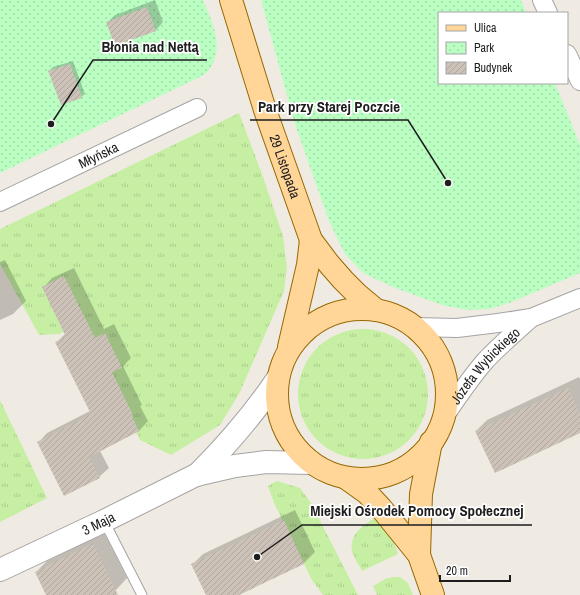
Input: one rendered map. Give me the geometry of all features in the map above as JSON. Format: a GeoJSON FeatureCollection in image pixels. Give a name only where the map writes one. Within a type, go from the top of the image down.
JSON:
{"type":"FeatureCollection","features":[{"type":"Feature","properties":{"kind":"main road","name":"29 Listopada"},"geometry":{"type":"LineString","coordinates":[[231,0],[266,110],[311,240],[343,280],[376,310]]}},
{"type":"Feature","properties":{"kind":"main road","name":"29 Listopada"},"geometry":{"type":"LineString","coordinates":[[289,349],[308,265],[311,240]]}},
{"type":"Feature","properties":{"kind":"main road"},"geometry":{"type":"LineString","coordinates":[[356,308],[376,310],[396,316],[415,327],[434,348],[445,374],[447,389],[444,417],[432,442],[421,455],[408,465],[394,473],[373,478],[346,478],[322,470],[311,463],[294,446],[282,426],[276,402],[278,378],[282,363],[289,349],[302,333],[317,321],[336,312],[356,308]]}},
{"type":"Feature","properties":{"kind":"main road"},"geometry":{"type":"LineString","coordinates":[[419,555],[421,494],[432,442]]}},
{"type":"Feature","properties":{"kind":"main road"},"geometry":{"type":"LineString","coordinates":[[346,478],[372,498],[419,555],[433,595]]}},
{"type":"Feature","properties":{"kind":"street"},"geometry":{"type":"LineString","coordinates":[[542,0],[548,12]]}},
{"type":"Feature","properties":{"kind":"street"},"geometry":{"type":"LineString","coordinates":[[568,56],[580,81]]}},
{"type":"Feature","properties":{"kind":"street","name":"Młyńska"},"geometry":{"type":"LineString","coordinates":[[0,202],[197,108]]}},
{"type":"Feature","properties":{"kind":"street","name":"Józefa Wybickiego"},"geometry":{"type":"LineString","coordinates":[[415,327],[457,328],[531,318],[580,298]]}},
{"type":"Feature","properties":{"kind":"street","name":"Józefa Wybickiego"},"geometry":{"type":"LineString","coordinates":[[444,417],[465,387],[487,360],[503,343],[531,318]]}},
{"type":"Feature","properties":{"kind":"street","name":"3 Maja"},"geometry":{"type":"LineString","coordinates":[[196,475],[235,435],[261,403],[278,378]]}},
{"type":"Feature","properties":{"kind":"street","name":"3 Maja"},"geometry":{"type":"LineString","coordinates":[[0,570],[104,521],[196,475],[235,466],[266,462],[311,463]]}},
{"type":"Feature","properties":{"kind":"lane"},"geometry":{"type":"LineString","coordinates":[[104,521],[142,595]]}},
{"type":"Feature","properties":{"kind":"green space"},"geometry":{"type":"Polygon","coordinates":[[[0,0],[203,0],[213,24],[217,40],[217,49],[211,66],[204,75],[0,173],[0,0]]]}},
{"type":"Feature","properties":{"kind":"green space"},"geometry":{"type":"Polygon","coordinates":[[[261,0],[521,0],[526,12],[438,12],[438,84],[555,84],[580,145],[580,273],[509,303],[489,309],[467,310],[442,305],[393,287],[363,273],[345,254],[329,221],[294,121],[261,0]]]}},
{"type":"Feature","properties":{"kind":"green space"},"geometry":{"type":"Polygon","coordinates":[[[239,113],[283,236],[287,267],[284,291],[239,394],[220,425],[171,455],[140,440],[86,322],[59,334],[39,335],[0,264],[0,229],[239,113]]]}},
{"type":"Feature","properties":{"kind":"green space"},"geometry":{"type":"Polygon","coordinates":[[[369,329],[388,334],[409,348],[423,369],[427,381],[427,407],[423,419],[409,440],[388,454],[376,458],[357,459],[338,454],[317,440],[303,419],[299,407],[298,388],[303,369],[317,348],[338,334],[350,330],[369,329]]]}},
{"type":"Feature","properties":{"kind":"green space"},"geometry":{"type":"Polygon","coordinates":[[[0,400],[47,498],[0,522],[0,400]]]}},
{"type":"Feature","properties":{"kind":"green space"},"geometry":{"type":"Polygon","coordinates":[[[277,481],[300,488],[311,503],[358,595],[323,595],[312,580],[274,503],[268,486],[277,481]]]}},
{"type":"Feature","properties":{"kind":"green space"},"geometry":{"type":"Polygon","coordinates":[[[377,517],[384,525],[398,554],[362,571],[352,551],[353,540],[358,530],[377,517]]]}},
{"type":"Feature","properties":{"kind":"green space"},"geometry":{"type":"Polygon","coordinates":[[[400,577],[408,583],[413,595],[377,595],[373,586],[385,579],[400,577]]]}},
{"type":"Feature","properties":{"kind":"building"},"geometry":{"type":"Polygon","coordinates":[[[147,7],[156,31],[115,46],[106,22],[147,7]]]}},
{"type":"Feature","properties":{"kind":"building"},"geometry":{"type":"Polygon","coordinates":[[[70,64],[82,98],[61,105],[48,71],[70,64]]]}},
{"type":"Feature","properties":{"kind":"building"},"geometry":{"type":"Polygon","coordinates":[[[64,276],[95,338],[105,333],[122,368],[112,372],[133,415],[132,416],[139,431],[89,457],[100,478],[64,496],[37,442],[91,414],[55,342],[66,337],[42,287],[64,276]]]}},
{"type":"Feature","properties":{"kind":"building"},"geometry":{"type":"Polygon","coordinates":[[[568,388],[580,413],[580,433],[495,473],[475,431],[568,388]]]}},
{"type":"Feature","properties":{"kind":"building"},"geometry":{"type":"Polygon","coordinates":[[[284,520],[304,564],[239,595],[206,595],[191,564],[284,520]]]}},
{"type":"Feature","properties":{"kind":"building"},"geometry":{"type":"Polygon","coordinates":[[[93,543],[118,595],[46,595],[35,572],[93,543]]]}},
{"type":"Feature","properties":{"kind":"place","name":"Błonia nad Nettą"},"geometry":{"type":"Point","coordinates":[51,124]}},
{"type":"Feature","properties":{"kind":"place","name":"Park przy Starej Poczcie"},"geometry":{"type":"Point","coordinates":[448,183]}},
{"type":"Feature","properties":{"kind":"place","name":"Miejski Ośrodek Pomocy Społecznej"},"geometry":{"type":"Point","coordinates":[257,557]}}]}
